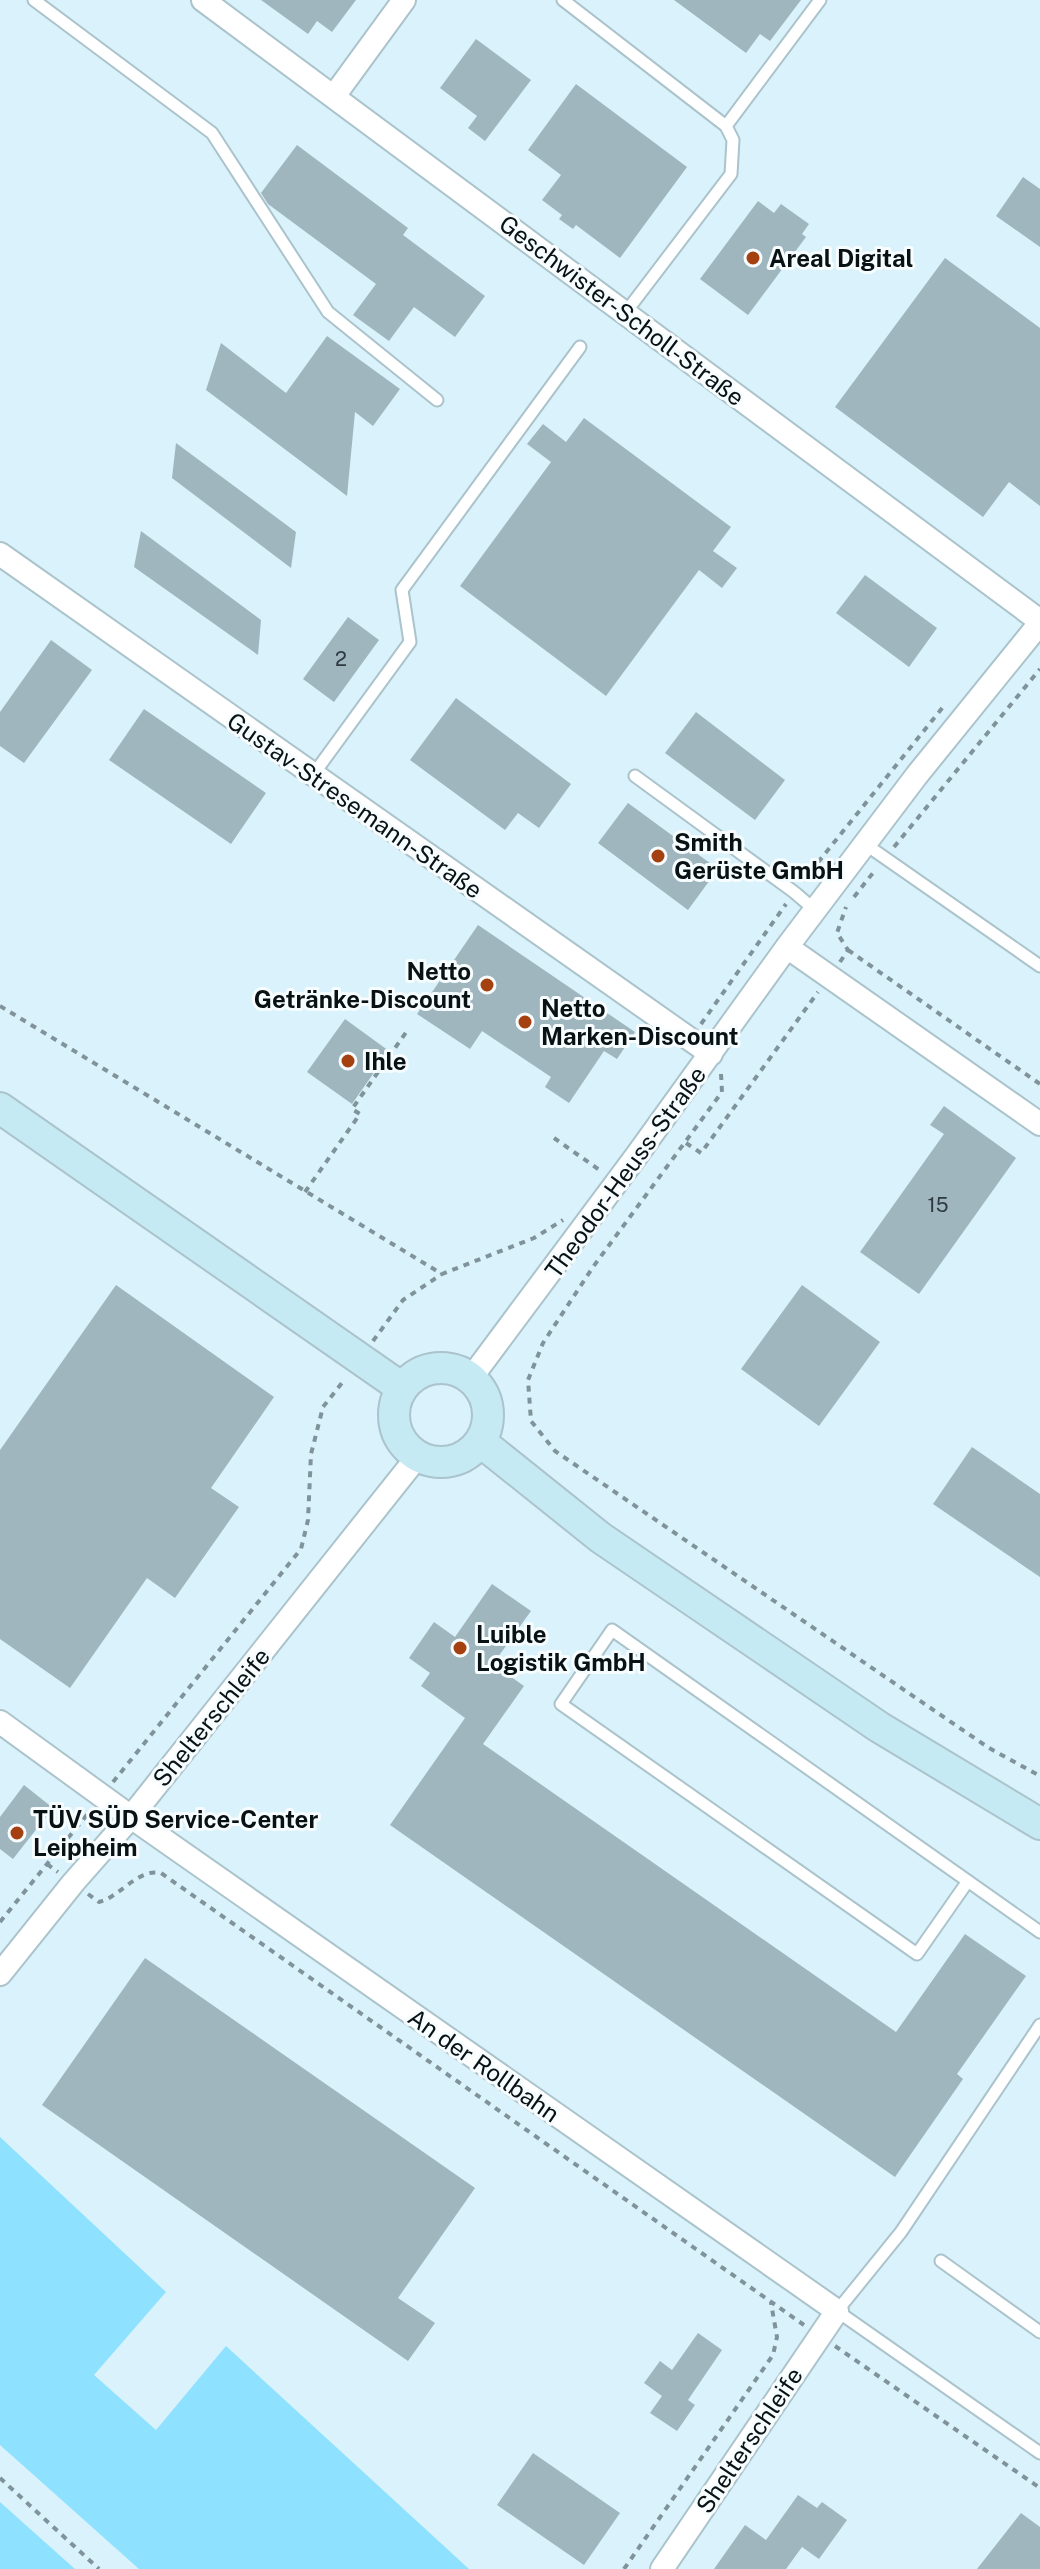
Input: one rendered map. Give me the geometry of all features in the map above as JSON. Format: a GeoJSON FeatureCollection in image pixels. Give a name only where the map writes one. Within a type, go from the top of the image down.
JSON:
{"type":"FeatureCollection","features":[{"type":"Feature","properties":{"kind":"main road"},"geometry":{"type":"LineString","coordinates":[[0,1108],[402,1388]]}},
{"type":"Feature","properties":{"kind":"main road"},"geometry":{"type":"LineString","coordinates":[[443,1367],[458,1370],[471,1378],[483,1392],[488,1408],[488,1426],[481,1442],[468,1454],[452,1461],[435,1462],[418,1456],[403,1443],[395,1426],[395,1406],[402,1388],[413,1377],[443,1367]]}},
{"type":"Feature","properties":{"kind":"main road"},"geometry":{"type":"LineString","coordinates":[[481,1442],[601,1538],[879,1727],[1040,1824]]}},
{"type":"Feature","properties":{"kind":"street","name":"Geschwister-Scholl-Straße"},"geometry":{"type":"LineString","coordinates":[[203,0],[1040,622]]}},
{"type":"Feature","properties":{"kind":"street"},"geometry":{"type":"LineString","coordinates":[[334,96],[404,0]]}},
{"type":"Feature","properties":{"kind":"street","name":"Gustav-Stresemann-Straße"},"geometry":{"type":"LineString","coordinates":[[0,554],[711,1054]]}},
{"type":"Feature","properties":{"kind":"street","name":"Theodor-Heuss-Straße"},"geometry":{"type":"LineString","coordinates":[[471,1378],[606,1198],[787,947],[917,775],[1040,622]]}},
{"type":"Feature","properties":{"kind":"street"},"geometry":{"type":"LineString","coordinates":[[787,947],[1040,1124]]}},
{"type":"Feature","properties":{"kind":"street","name":"Shelterschleife"},"geometry":{"type":"LineString","coordinates":[[0,1974],[131,1817],[418,1456]]}},
{"type":"Feature","properties":{"kind":"street","name":"An der Rollbahn"},"geometry":{"type":"LineString","coordinates":[[0,1722],[837,2311]]}},
{"type":"Feature","properties":{"kind":"street","name":"Shelterschleife"},"geometry":{"type":"LineString","coordinates":[[662,2569],[837,2311]]}},
{"type":"Feature","properties":{"kind":"lane"},"geometry":{"type":"LineString","coordinates":[[34,0],[212,133],[328,312],[437,400]]}},
{"type":"Feature","properties":{"kind":"lane"},"geometry":{"type":"LineString","coordinates":[[563,0],[726,126],[733,140],[731,174],[626,312]]}},
{"type":"Feature","properties":{"kind":"lane"},"geometry":{"type":"LineString","coordinates":[[726,126],[820,0]]}},
{"type":"Feature","properties":{"kind":"lane"},"geometry":{"type":"LineString","coordinates":[[313,775],[410,642],[402,590],[580,347]]}},
{"type":"Feature","properties":{"kind":"lane"},"geometry":{"type":"LineString","coordinates":[[635,776],[815,910]]}},
{"type":"Feature","properties":{"kind":"lane"},"geometry":{"type":"LineString","coordinates":[[865,844],[1040,966]]}},
{"type":"Feature","properties":{"kind":"lane"},"geometry":{"type":"LineString","coordinates":[[968,1881],[917,1954],[561,1704],[612,1630],[968,1881],[1040,1932]]}},
{"type":"Feature","properties":{"kind":"lane"},"geometry":{"type":"LineString","coordinates":[[1040,2025],[901,2232],[837,2311],[1040,2453]]}},
{"type":"Feature","properties":{"kind":"lane"},"geometry":{"type":"LineString","coordinates":[[941,2261],[1040,2332]]}},
{"type":"Feature","properties":{"kind":"path"},"geometry":{"type":"LineString","coordinates":[[1040,669],[845,907],[837,933],[848,950],[1040,1084]]}},
{"type":"Feature","properties":{"kind":"path"},"geometry":{"type":"LineString","coordinates":[[686,1143],[701,1153],[848,950]]}},
{"type":"Feature","properties":{"kind":"path"},"geometry":{"type":"LineString","coordinates":[[0,1006],[442,1274]]}},
{"type":"Feature","properties":{"kind":"path"},"geometry":{"type":"LineString","coordinates":[[305,1192],[360,1114],[352,1109],[407,1031]]}},
{"type":"Feature","properties":{"kind":"path"},"geometry":{"type":"LineString","coordinates":[[711,1054],[720,1068],[722,1092],[593,1267],[543,1343],[528,1380],[531,1421],[555,1451],[989,1748],[1040,1776]]}},
{"type":"Feature","properties":{"kind":"path"},"geometry":{"type":"LineString","coordinates":[[554,1138],[604,1173]]}},
{"type":"Feature","properties":{"kind":"path"},"geometry":{"type":"LineString","coordinates":[[606,1198],[633,1214]]}},
{"type":"Feature","properties":{"kind":"path"},"geometry":{"type":"LineString","coordinates":[[372,1341],[403,1300],[442,1274],[534,1238],[565,1218]]}},
{"type":"Feature","properties":{"kind":"path"},"geometry":{"type":"LineString","coordinates":[[0,1922],[301,1549],[308,1520],[311,1454],[323,1407],[349,1374]]}},
{"type":"Feature","properties":{"kind":"path"},"geometry":{"type":"LineString","coordinates":[[47,1864],[99,1902],[109,1900],[147,1873],[161,1873],[1040,2488]]}},
{"type":"Feature","properties":{"kind":"path"},"geometry":{"type":"LineString","coordinates":[[624,2569],[773,2355],[777,2337],[770,2301]]}},
{"type":"Feature","properties":{"kind":"path"},"geometry":{"type":"LineString","coordinates":[[0,2478],[99,2569]]}},
{"type":"Feature","properties":{"kind":"shaded area"},"geometry":{"type":"Polygon","coordinates":[[[0,2137],[166,2292],[94,2375],[156,2430],[226,2346],[469,2569],[139,2569],[0,2445],[0,2137]]]}},
{"type":"Feature","properties":{"kind":"shaded area"},"geometry":{"type":"Polygon","coordinates":[[[0,2502],[75,2569],[0,2569],[0,2502]]]}},
{"type":"Feature","properties":{"kind":"building"},"geometry":{"type":"Polygon","coordinates":[[[261,0],[356,0],[332,32],[317,21],[308,34],[261,0]]]}},
{"type":"Feature","properties":{"kind":"building"},"geometry":{"type":"Polygon","coordinates":[[[674,0],[801,0],[770,41],[760,34],[746,53],[674,0]]]}},
{"type":"Feature","properties":{"kind":"building"},"geometry":{"type":"Polygon","coordinates":[[[476,39],[531,80],[485,141],[468,128],[477,116],[440,88],[476,39]]]}},
{"type":"Feature","properties":{"kind":"building"},"geometry":{"type":"Polygon","coordinates":[[[576,84],[687,167],[620,258],[576,225],[573,229],[559,219],[562,215],[542,200],[561,175],[528,150],[576,84]]]}},
{"type":"Feature","properties":{"kind":"building"},"geometry":{"type":"Polygon","coordinates":[[[297,145],[408,228],[403,235],[485,296],[455,337],[414,307],[389,341],[353,315],[376,284],[268,204],[261,193],[297,145]]]}},
{"type":"Feature","properties":{"kind":"building"},"geometry":{"type":"Polygon","coordinates":[[[1023,177],[1040,189],[1040,247],[996,216],[1023,177]]]}},
{"type":"Feature","properties":{"kind":"building","name":"Areal Digital"},"geometry":{"type":"Polygon","coordinates":[[[758,201],[774,213],[781,204],[809,224],[802,234],[806,237],[748,315],[700,279],[758,201]]]}},
{"type":"Feature","properties":{"kind":"building"},"geometry":{"type":"Polygon","coordinates":[[[945,258],[1040,328],[1040,506],[1009,482],[983,517],[835,407],[945,258]]]}},
{"type":"Feature","properties":{"kind":"building"},"geometry":{"type":"Polygon","coordinates":[[[327,336],[400,389],[373,426],[355,412],[347,496],[206,390],[221,343],[286,393],[327,336]]]}},
{"type":"Feature","properties":{"kind":"building"},"geometry":{"type":"Polygon","coordinates":[[[584,418],[731,527],[713,551],[737,568],[722,588],[699,570],[606,696],[460,586],[551,462],[527,444],[543,424],[566,442],[584,418]]]}},
{"type":"Feature","properties":{"kind":"building"},"geometry":{"type":"Polygon","coordinates":[[[176,443],[296,532],[291,568],[172,478],[176,443]]]}},
{"type":"Feature","properties":{"kind":"building"},"geometry":{"type":"Polygon","coordinates":[[[141,531],[261,620],[258,655],[134,567],[141,531]]]}},
{"type":"Feature","properties":{"kind":"building"},"geometry":{"type":"Polygon","coordinates":[[[865,575],[937,628],[909,667],[836,613],[865,575]]]}},
{"type":"Feature","properties":{"kind":"building"},"geometry":{"type":"Polygon","coordinates":[[[348,617],[379,640],[334,702],[303,679],[348,617]]]}},
{"type":"Feature","properties":{"kind":"building"},"geometry":{"type":"Polygon","coordinates":[[[51,640],[92,670],[24,763],[0,746],[0,712],[51,640]]]}},
{"type":"Feature","properties":{"kind":"building"},"geometry":{"type":"Polygon","coordinates":[[[456,698],[571,784],[539,828],[518,813],[505,830],[410,760],[456,698]]]}},
{"type":"Feature","properties":{"kind":"building"},"geometry":{"type":"Polygon","coordinates":[[[144,709],[266,793],[231,844],[109,760],[144,709]]]}},
{"type":"Feature","properties":{"kind":"building"},"geometry":{"type":"Polygon","coordinates":[[[696,712],[785,780],[755,820],[665,753],[696,712]]]}},
{"type":"Feature","properties":{"kind":"building","name":"Smith Gerüste GmbH"},"geometry":{"type":"Polygon","coordinates":[[[628,803],[718,869],[688,910],[598,843],[628,803]]]}},
{"type":"Feature","properties":{"kind":"building","name":"Netto Marken-Discount"},"geometry":{"type":"Polygon","coordinates":[[[478,925],[635,1032],[617,1059],[604,1051],[569,1103],[545,1087],[551,1077],[482,1031],[470,1049],[417,1014],[478,925]]]}},
{"type":"Feature","properties":{"kind":"building","name":"Ihle"},"geometry":{"type":"Polygon","coordinates":[[[345,1019],[389,1051],[352,1104],[307,1072],[345,1019]]]}},
{"type":"Feature","properties":{"kind":"building"},"geometry":{"type":"Polygon","coordinates":[[[944,1106],[1016,1158],[919,1294],[860,1252],[944,1134],[930,1125],[944,1106]]]}},
{"type":"Feature","properties":{"kind":"building"},"geometry":{"type":"Polygon","coordinates":[[[116,1285],[274,1397],[211,1488],[239,1507],[175,1598],[147,1578],[70,1688],[0,1639],[0,1450],[116,1285]]]}},
{"type":"Feature","properties":{"kind":"building"},"geometry":{"type":"Polygon","coordinates":[[[802,1285],[880,1342],[819,1426],[741,1369],[802,1285]]]}},
{"type":"Feature","properties":{"kind":"building"},"geometry":{"type":"Polygon","coordinates":[[[972,1447],[1040,1494],[1040,1577],[933,1504],[972,1447]]]}},
{"type":"Feature","properties":{"kind":"building"},"geometry":{"type":"Polygon","coordinates":[[[492,1584],[531,1611],[493,1664],[524,1686],[483,1744],[896,2032],[965,1934],[1026,1976],[957,2074],[963,2079],[895,2177],[390,1825],[465,1718],[421,1686],[430,1673],[409,1658],[434,1622],[455,1637],[492,1584]]]}},
{"type":"Feature","properties":{"kind":"building","name":"TÜV SÜD Service-Center Leipheim"},"geometry":{"type":"Polygon","coordinates":[[[24,1785],[53,1808],[13,1859],[0,1849],[0,1817],[24,1785]]]}},
{"type":"Feature","properties":{"kind":"building"},"geometry":{"type":"Polygon","coordinates":[[[145,1958],[475,2188],[398,2298],[435,2323],[408,2361],[42,2105],[145,1958]]]}},
{"type":"Feature","properties":{"kind":"building"},"geometry":{"type":"Polygon","coordinates":[[[698,2333],[722,2350],[688,2400],[695,2405],[677,2431],[650,2413],[662,2396],[644,2383],[660,2361],[672,2370],[698,2333]]]}},
{"type":"Feature","properties":{"kind":"building"},"geometry":{"type":"Polygon","coordinates":[[[533,2453],[620,2513],[584,2565],[497,2505],[533,2453]]]}},
{"type":"Feature","properties":{"kind":"building"},"geometry":{"type":"Polygon","coordinates":[[[798,2495],[817,2508],[822,2502],[847,2520],[819,2559],[802,2547],[786,2569],[714,2569],[745,2525],[766,2540],[798,2495]]]}},
{"type":"Feature","properties":{"kind":"building"},"geometry":{"type":"Polygon","coordinates":[[[1021,2513],[1040,2527],[1040,2569],[977,2569],[1021,2513]]]}},
{"type":"Feature","properties":{"kind":"place","name":"Areal Digital"},"geometry":{"type":"Point","coordinates":[753,258]}},
{"type":"Feature","properties":{"kind":"place","name":"Smith Gerüste GmbH"},"geometry":{"type":"Point","coordinates":[658,856]}},
{"type":"Feature","properties":{"kind":"place","name":"Netto Getränke-Discount"},"geometry":{"type":"Point","coordinates":[487,985]}},
{"type":"Feature","properties":{"kind":"place","name":"Netto Marken-Discount"},"geometry":{"type":"Point","coordinates":[525,1022]}},
{"type":"Feature","properties":{"kind":"place","name":"Ihle"},"geometry":{"type":"Point","coordinates":[348,1061]}},
{"type":"Feature","properties":{"kind":"place","name":"Luible Logistik GmbH"},"geometry":{"type":"Point","coordinates":[460,1648]}},
{"type":"Feature","properties":{"kind":"place","name":"TÜV SÜD Service-Center Leipheim"},"geometry":{"type":"Point","coordinates":[17,1833]}}]}
